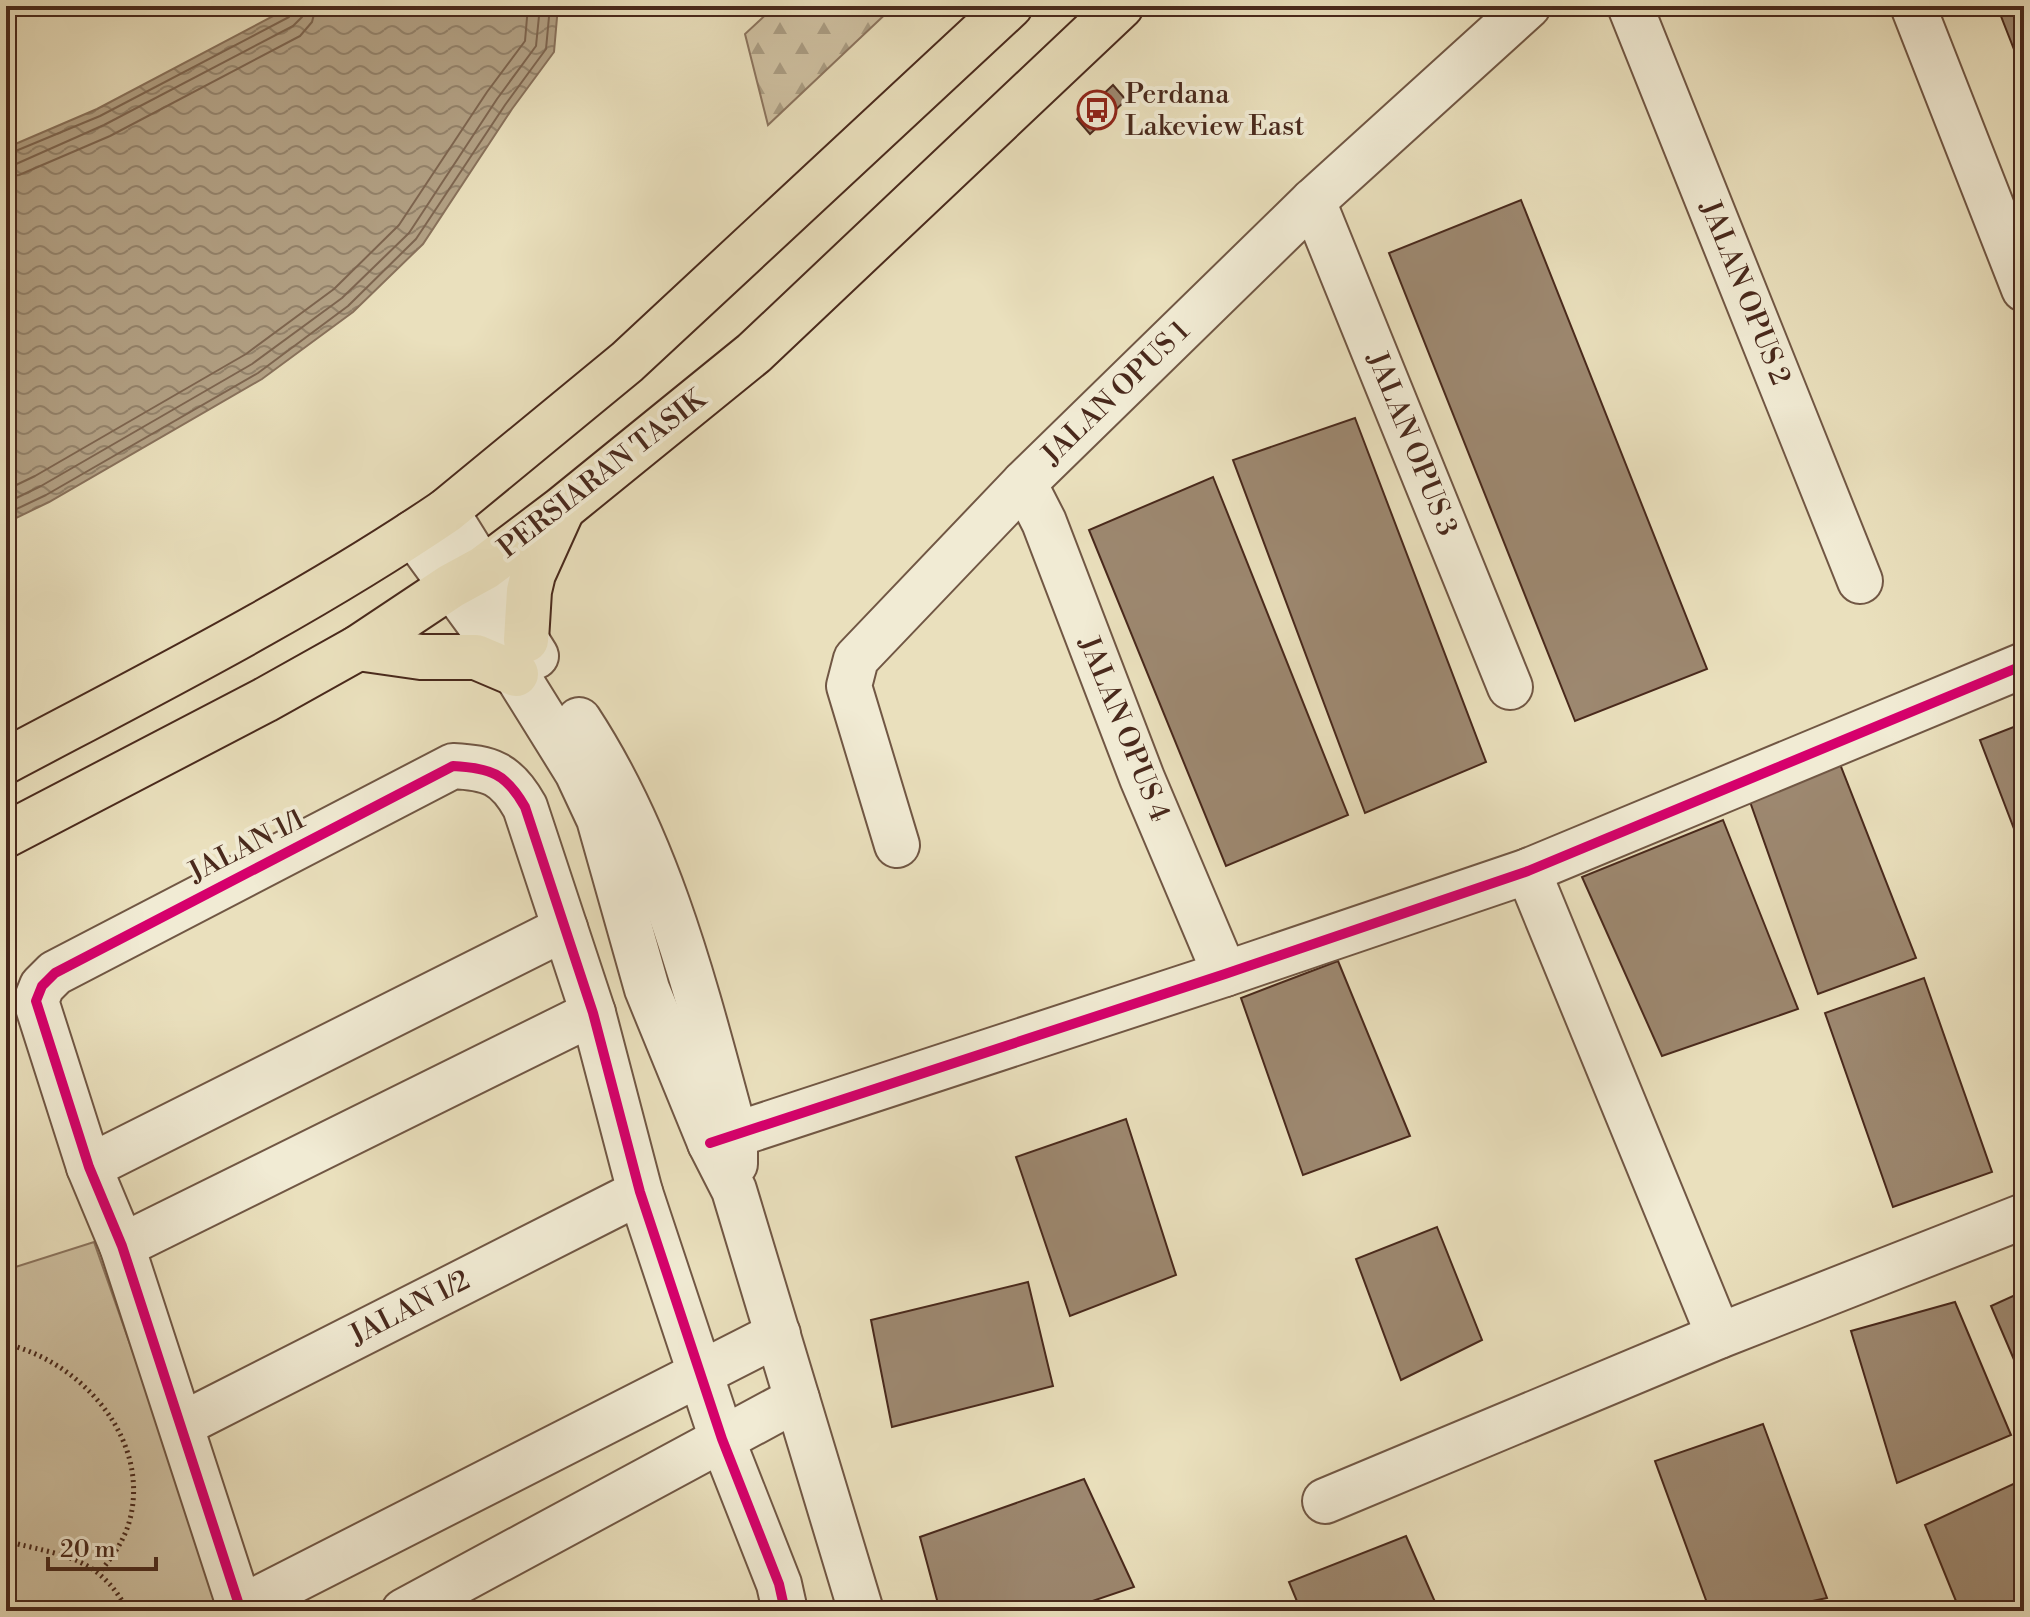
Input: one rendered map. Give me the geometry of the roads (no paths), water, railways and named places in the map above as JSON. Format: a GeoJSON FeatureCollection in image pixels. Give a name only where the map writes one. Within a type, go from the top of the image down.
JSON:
{"type":"FeatureCollection","features":[{"type":"Feature","properties":{"kind":"main road"},"geometry":{"type":"LineString","coordinates":[[6,761],[230,642],[430,522],[627,362],[1010,6]]}},
{"type":"Feature","properties":{"kind":"main road","name":"PERSIARAN TASIK"},"geometry":{"type":"LineString","coordinates":[[6,835],[358,648],[468,577],[562,509],[754,353],[1121,6]]}},
{"type":"Feature","properties":{"kind":"main road"},"geometry":{"type":"LineString","coordinates":[[358,648],[421,657],[521,657],[533,574],[562,509]]}},
{"type":"Feature","properties":{"kind":"street","name":"JALAN OPUS 1"},"geometry":{"type":"LineString","coordinates":[[897,845],[849,686],[856,659],[1024,483],[1313,201],[1528,6]]}},
{"type":"Feature","properties":{"kind":"street","name":"JALAN OPUS 2"},"geometry":{"type":"LineString","coordinates":[[1630,6],[1860,581]]}},
{"type":"Feature","properties":{"kind":"street"},"geometry":{"type":"LineString","coordinates":[[1913,6],[2024,289]]}},
{"type":"Feature","properties":{"kind":"street","name":"JALAN OPUS 3"},"geometry":{"type":"LineString","coordinates":[[1313,201],[1510,687]]}},
{"type":"Feature","properties":{"kind":"street","name":"JALAN OPUS 4"},"geometry":{"type":"LineString","coordinates":[[1024,483],[1044,522],[1142,778],[1225,974]]}},
{"type":"Feature","properties":{"kind":"street"},"geometry":{"type":"LineString","coordinates":[[430,522],[591,765],[637,823],[676,923],[690,1045],[722,1139],[734,1190],[861,1611]]}},
{"type":"Feature","properties":{"kind":"street"},"geometry":{"type":"LineString","coordinates":[[722,1139],[1528,871],[2024,665]]}},
{"type":"Feature","properties":{"kind":"street","name":"JALAN 1/1"},"geometry":{"type":"LineString","coordinates":[[89,1167],[40,1018],[36,1001],[42,986],[55,973],[453,766],[485,768],[515,789],[525,807],[565,928]]}},
{"type":"Feature","properties":{"kind":"street"},"geometry":{"type":"LineString","coordinates":[[1528,871],[1719,1336]]}},
{"type":"Feature","properties":{"kind":"street"},"geometry":{"type":"LineString","coordinates":[[778,1334],[702,1372],[241,1609],[122,1246],[89,1167],[565,928],[593,1013],[640,1192],[702,1372],[722,1439],[779,1584],[785,1611]]}},
{"type":"Feature","properties":{"kind":"street"},"geometry":{"type":"LineString","coordinates":[[122,1246],[593,1013]]}},
{"type":"Feature","properties":{"kind":"street","name":"JALAN 1/2"},"geometry":{"type":"LineString","coordinates":[[181,1425],[640,1192]]}},
{"type":"Feature","properties":{"kind":"street"},"geometry":{"type":"LineString","coordinates":[[1325,1501],[1719,1336],[2024,1216]]}},
{"type":"Feature","properties":{"kind":"street"},"geometry":{"type":"LineString","coordinates":[[404,1611],[797,1399]]}},
{"type":"Feature","properties":{"kind":"water"},"geometry":{"type":"Polygon","coordinates":[[[292,6],[558,6],[554,52],[512,109],[423,244],[353,312],[262,379],[49,502],[6,523],[6,148],[97,109],[292,6]]]}},
{"type":"Feature","properties":{"kind":"place","name":"Perdana Lakeview East"},"geometry":{"type":"Point","coordinates":[1097,110]}}]}
